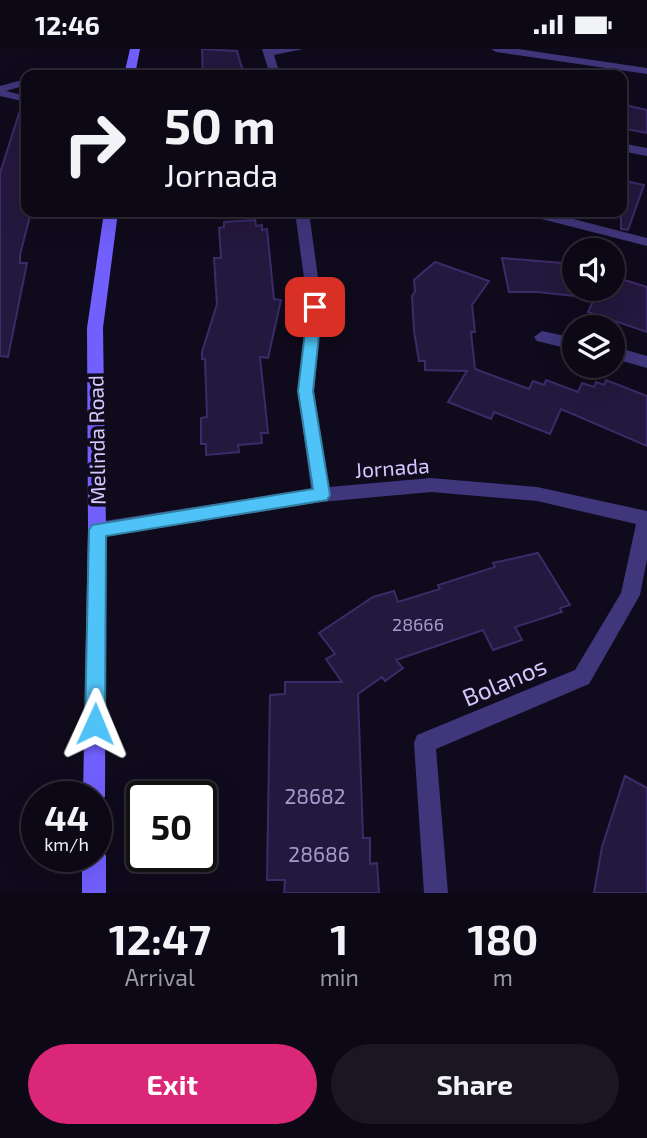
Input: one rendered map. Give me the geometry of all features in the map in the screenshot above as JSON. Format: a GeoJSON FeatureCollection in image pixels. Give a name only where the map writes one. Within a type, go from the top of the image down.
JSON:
{"type":"FeatureCollection","features":[{"type":"Feature","properties":{"kind":"main road"},"geometry":{"type":"LineString","coordinates":[[131,70],[135,49]]}},
{"type":"Feature","properties":{"kind":"main road","name":"Melinda Road"},"geometry":{"type":"LineString","coordinates":[[94,781],[97,530],[95,328],[110,217]]}},
{"type":"Feature","properties":{"kind":"main road"},"geometry":{"type":"LineString","coordinates":[[94,872],[94,893]]}},
{"type":"Feature","properties":{"kind":"street"},"geometry":{"type":"LineString","coordinates":[[274,70],[268,51],[298,49]]}},
{"type":"Feature","properties":{"kind":"street"},"geometry":{"type":"LineString","coordinates":[[496,49],[647,71]]}},
{"type":"Feature","properties":{"kind":"street"},"geometry":{"type":"LineString","coordinates":[[0,91],[21,84]]}},
{"type":"Feature","properties":{"kind":"street"},"geometry":{"type":"LineString","coordinates":[[0,91],[21,97]]}},
{"type":"Feature","properties":{"kind":"street"},"geometry":{"type":"LineString","coordinates":[[627,148],[647,152]]}},
{"type":"Feature","properties":{"kind":"street"},"geometry":{"type":"LineString","coordinates":[[303,217],[315,307],[306,391],[321,495]]}},
{"type":"Feature","properties":{"kind":"street"},"geometry":{"type":"LineString","coordinates":[[550,217],[647,242]]}},
{"type":"Feature","properties":{"kind":"street"},"geometry":{"type":"LineString","coordinates":[[542,337],[562,341]]}},
{"type":"Feature","properties":{"kind":"street"},"geometry":{"type":"LineString","coordinates":[[625,356],[647,362]]}},
{"type":"Feature","properties":{"kind":"street","name":"Jornada"},"geometry":{"type":"LineString","coordinates":[[97,530],[321,495],[430,485],[537,494],[646,519]]}},
{"type":"Feature","properties":{"kind":"street","name":"Bolanos"},"geometry":{"type":"LineString","coordinates":[[436,893],[425,743],[582,677],[631,595],[646,519]]}},
{"type":"Feature","properties":{"kind":"building"},"geometry":{"type":"Polygon","coordinates":[[[202,49],[237,51],[243,70],[203,70],[202,49]]]}},
{"type":"Feature","properties":{"kind":"building"},"geometry":{"type":"Polygon","coordinates":[[[627,105],[647,110],[647,133],[627,129],[627,105]]]}},
{"type":"Feature","properties":{"kind":"building"},"geometry":{"type":"Polygon","coordinates":[[[21,107],[21,217],[30,217],[20,255],[20,263],[27,263],[8,357],[0,356],[0,173],[21,107]]]}},
{"type":"Feature","properties":{"kind":"building"},"geometry":{"type":"Polygon","coordinates":[[[627,181],[644,185],[628,230],[621,229],[621,217],[627,217],[627,181]]]}},
{"type":"Feature","properties":{"kind":"building"},"geometry":{"type":"Polygon","coordinates":[[[255,220],[256,226],[262,225],[262,230],[267,229],[274,299],[281,300],[268,358],[260,357],[268,433],[261,433],[262,443],[238,445],[239,452],[206,455],[206,444],[201,444],[201,418],[207,417],[205,359],[202,359],[202,352],[217,304],[214,258],[221,258],[219,228],[224,227],[224,222],[255,220]]]}},
{"type":"Feature","properties":{"kind":"building"},"geometry":{"type":"Polygon","coordinates":[[[502,258],[562,263],[562,295],[509,292],[502,258]]]}},
{"type":"Feature","properties":{"kind":"building"},"geometry":{"type":"Polygon","coordinates":[[[435,262],[489,281],[472,305],[475,332],[471,332],[475,369],[529,389],[533,381],[544,385],[546,380],[578,392],[582,383],[594,387],[596,382],[604,385],[606,380],[647,396],[647,446],[561,409],[550,434],[494,412],[491,419],[448,402],[467,371],[425,370],[425,361],[419,361],[414,331],[414,280],[435,262]]]}},
{"type":"Feature","properties":{"kind":"building"},"geometry":{"type":"Polygon","coordinates":[[[625,280],[647,287],[647,332],[625,325],[625,315],[597,315],[588,312],[593,301],[625,301],[625,280]]]}},
{"type":"Feature","properties":{"kind":"building"},"geometry":{"type":"Polygon","coordinates":[[[538,553],[570,605],[560,608],[562,612],[515,627],[522,640],[493,650],[483,630],[396,660],[403,668],[385,681],[382,677],[358,694],[363,838],[370,838],[370,864],[377,863],[379,893],[284,893],[285,880],[267,880],[270,695],[285,694],[285,682],[342,682],[326,659],[335,654],[319,633],[373,597],[394,591],[398,602],[440,589],[438,585],[495,567],[493,563],[538,553]]]}},
{"type":"Feature","properties":{"kind":"building"},"geometry":{"type":"Polygon","coordinates":[[[625,776],[647,788],[647,893],[594,893],[602,847],[625,776]]]}},
{"type":"Feature","properties":{"kind":"route"},"geometry":{"type":"LineString","coordinates":[[95,724],[97,530],[321,495],[306,391],[315,307]]}}]}
